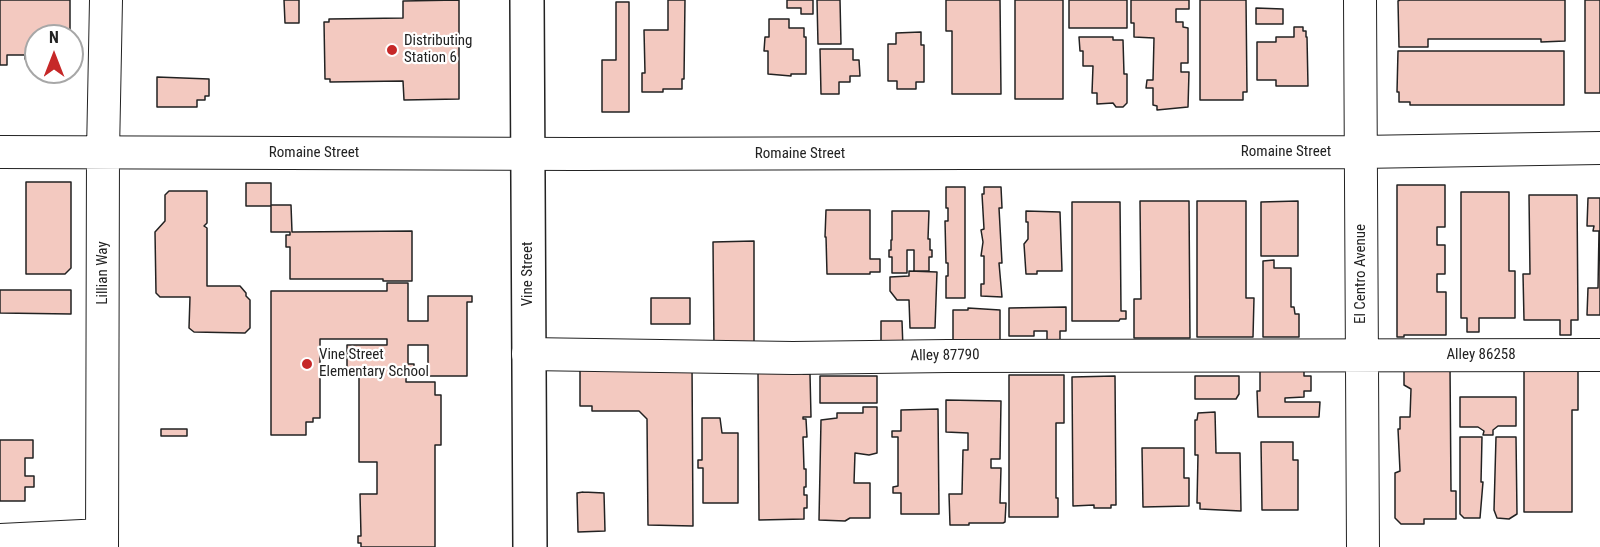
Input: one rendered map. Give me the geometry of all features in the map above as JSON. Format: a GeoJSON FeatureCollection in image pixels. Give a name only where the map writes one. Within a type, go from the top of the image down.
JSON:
{"type":"FeatureCollection","features":[{"type":"Feature","properties":{"kind":"main road","name":"Vine Street"},"geometry":{"type":"LineString","coordinates":[[527,0],[530,547]]}},
{"type":"Feature","properties":{"kind":"street","name":"Lillian Way"},"geometry":{"type":"LineString","coordinates":[[102,541],[103,152],[106,0]]}},
{"type":"Feature","properties":{"kind":"street","name":"El Centro Avenue"},"geometry":{"type":"LineString","coordinates":[[1360,0],[1363,547]]}},
{"type":"Feature","properties":{"kind":"street","name":"Romaine Street"},"geometry":{"type":"LineString","coordinates":[[0,152],[527,154],[1360,152],[1600,148]]}},
{"type":"Feature","properties":{"kind":"street","name":"Alley 87790"},"geometry":{"type":"LineString","coordinates":[[528,354],[793,358],[1362,355]]}},
{"type":"Feature","properties":{"kind":"street","name":"Alley 86258"},"geometry":{"type":"LineString","coordinates":[[1362,355],[1600,355]]}},
{"type":"Feature","properties":{"kind":"street"},"geometry":{"type":"LineString","coordinates":[[0,540],[102,541]]}},
{"type":"Feature","properties":{"kind":"building"},"geometry":{"type":"Polygon","coordinates":[[[0,0],[70,0],[70,24],[24,24],[24,55],[7,55],[7,65],[0,65],[0,0]]]}},
{"type":"Feature","properties":{"kind":"building"},"geometry":{"type":"Polygon","coordinates":[[[284,0],[299,0],[299,23],[285,23],[284,0]]]}},
{"type":"Feature","properties":{"kind":"building","name":"Distributing Station 6"},"geometry":{"type":"Polygon","coordinates":[[[459,0],[459,99],[404,100],[403,81],[330,82],[330,79],[325,79],[324,22],[329,22],[329,19],[403,18],[403,1],[459,0]]]}},
{"type":"Feature","properties":{"kind":"building"},"geometry":{"type":"Polygon","coordinates":[[[668,0],[685,0],[682,89],[642,92],[642,73],[645,73],[644,30],[668,30],[668,0]]]}},
{"type":"Feature","properties":{"kind":"building"},"geometry":{"type":"Polygon","coordinates":[[[787,0],[813,0],[813,14],[801,14],[801,8],[787,8],[787,0]]]}},
{"type":"Feature","properties":{"kind":"building"},"geometry":{"type":"Polygon","coordinates":[[[817,0],[840,0],[841,44],[818,44],[817,0]]]}},
{"type":"Feature","properties":{"kind":"building"},"geometry":{"type":"Polygon","coordinates":[[[946,0],[1000,0],[1001,94],[952,94],[952,31],[946,31],[946,0]]]}},
{"type":"Feature","properties":{"kind":"building"},"geometry":{"type":"Polygon","coordinates":[[[1015,0],[1063,0],[1063,99],[1015,99],[1015,0]]]}},
{"type":"Feature","properties":{"kind":"building"},"geometry":{"type":"Polygon","coordinates":[[[1069,0],[1127,0],[1127,28],[1069,28],[1069,0]]]}},
{"type":"Feature","properties":{"kind":"building"},"geometry":{"type":"Polygon","coordinates":[[[1131,0],[1189,0],[1189,9],[1176,9],[1176,22],[1183,22],[1183,27],[1188,28],[1188,63],[1181,63],[1181,72],[1189,72],[1188,107],[1157,110],[1157,106],[1153,105],[1153,88],[1146,88],[1147,80],[1153,80],[1154,38],[1134,37],[1134,23],[1131,23],[1131,0]]]}},
{"type":"Feature","properties":{"kind":"building"},"geometry":{"type":"Polygon","coordinates":[[[1200,0],[1246,0],[1247,92],[1243,92],[1243,100],[1200,100],[1200,0]]]}},
{"type":"Feature","properties":{"kind":"building"},"geometry":{"type":"Polygon","coordinates":[[[1565,0],[1565,41],[1428,39],[1428,47],[1399,47],[1398,1],[1565,0]]]}},
{"type":"Feature","properties":{"kind":"building"},"geometry":{"type":"Polygon","coordinates":[[[1585,0],[1600,0],[1600,93],[1585,93],[1585,0]]]}},
{"type":"Feature","properties":{"kind":"building"},"geometry":{"type":"Polygon","coordinates":[[[616,2],[629,2],[629,112],[602,112],[602,60],[616,60],[616,2]]]}},
{"type":"Feature","properties":{"kind":"building"},"geometry":{"type":"Polygon","coordinates":[[[1256,8],[1283,9],[1283,24],[1256,24],[1256,8]]]}},
{"type":"Feature","properties":{"kind":"building"},"geometry":{"type":"Polygon","coordinates":[[[769,19],[789,19],[789,28],[804,28],[806,74],[791,74],[791,76],[768,74],[768,51],[764,51],[765,37],[769,37],[769,19]]]}},
{"type":"Feature","properties":{"kind":"building"},"geometry":{"type":"Polygon","coordinates":[[[1294,27],[1303,27],[1303,31],[1306,31],[1308,86],[1276,86],[1276,80],[1257,80],[1257,42],[1276,42],[1276,37],[1294,37],[1294,27]]]}},
{"type":"Feature","properties":{"kind":"building"},"geometry":{"type":"Polygon","coordinates":[[[921,32],[921,45],[924,45],[924,82],[916,82],[916,89],[897,89],[897,81],[888,81],[888,44],[896,44],[896,33],[921,32]]]}},
{"type":"Feature","properties":{"kind":"building"},"geometry":{"type":"Polygon","coordinates":[[[1079,37],[1113,37],[1113,40],[1123,40],[1124,74],[1127,74],[1127,103],[1123,107],[1116,107],[1113,103],[1097,104],[1097,93],[1092,93],[1093,66],[1083,66],[1083,51],[1080,51],[1079,37]]]}},
{"type":"Feature","properties":{"kind":"building"},"geometry":{"type":"Polygon","coordinates":[[[820,49],[853,49],[853,60],[859,60],[860,76],[850,76],[850,82],[839,82],[839,94],[821,94],[820,49]]]}},
{"type":"Feature","properties":{"kind":"building"},"geometry":{"type":"Polygon","coordinates":[[[1398,51],[1564,51],[1564,105],[1410,105],[1410,102],[1399,102],[1399,92],[1397,92],[1398,51]]]}},
{"type":"Feature","properties":{"kind":"building"},"geometry":{"type":"Polygon","coordinates":[[[157,77],[209,79],[209,96],[205,96],[205,100],[197,100],[197,107],[157,107],[157,77]]]}},
{"type":"Feature","properties":{"kind":"building"},"geometry":{"type":"Polygon","coordinates":[[[26,182],[71,182],[71,268],[65,274],[26,274],[26,182]]]}},
{"type":"Feature","properties":{"kind":"building"},"geometry":{"type":"Polygon","coordinates":[[[246,183],[271,183],[271,206],[246,206],[246,183]]]}},
{"type":"Feature","properties":{"kind":"building"},"geometry":{"type":"Polygon","coordinates":[[[1397,185],[1445,185],[1445,227],[1437,227],[1437,245],[1445,245],[1445,274],[1437,274],[1437,292],[1446,292],[1446,335],[1397,337],[1397,185]]]}},
{"type":"Feature","properties":{"kind":"building"},"geometry":{"type":"Polygon","coordinates":[[[946,187],[965,187],[965,298],[946,298],[948,263],[946,263],[945,221],[948,221],[948,208],[946,208],[946,187]]]}},
{"type":"Feature","properties":{"kind":"building"},"geometry":{"type":"Polygon","coordinates":[[[984,187],[1001,187],[1002,208],[999,208],[1002,263],[999,263],[1002,297],[981,296],[981,284],[984,284],[981,230],[984,229],[982,194],[984,194],[984,187]]]}},
{"type":"Feature","properties":{"kind":"building"},"geometry":{"type":"Polygon","coordinates":[[[169,191],[207,191],[207,223],[204,226],[207,228],[207,286],[240,286],[246,293],[250,300],[250,328],[245,333],[194,332],[189,328],[190,297],[160,297],[156,293],[155,232],[165,221],[165,195],[169,191]]]}},
{"type":"Feature","properties":{"kind":"building"},"geometry":{"type":"Polygon","coordinates":[[[1461,192],[1509,192],[1509,271],[1515,271],[1515,318],[1479,318],[1479,332],[1467,332],[1467,318],[1461,318],[1461,192]]]}},
{"type":"Feature","properties":{"kind":"building"},"geometry":{"type":"Polygon","coordinates":[[[1529,195],[1577,195],[1578,320],[1571,320],[1571,335],[1560,335],[1560,320],[1524,320],[1523,274],[1530,274],[1529,195]]]}},
{"type":"Feature","properties":{"kind":"building"},"geometry":{"type":"Polygon","coordinates":[[[1588,198],[1600,198],[1600,315],[1587,315],[1588,288],[1598,288],[1599,231],[1593,231],[1594,226],[1587,226],[1588,198]]]}},
{"type":"Feature","properties":{"kind":"building"},"geometry":{"type":"Polygon","coordinates":[[[1140,201],[1189,201],[1190,338],[1134,338],[1134,299],[1141,299],[1140,201]]]}},
{"type":"Feature","properties":{"kind":"building"},"geometry":{"type":"Polygon","coordinates":[[[1197,201],[1246,201],[1246,298],[1254,298],[1253,337],[1197,337],[1197,201]]]}},
{"type":"Feature","properties":{"kind":"building"},"geometry":{"type":"Polygon","coordinates":[[[1298,201],[1298,256],[1261,256],[1261,202],[1298,201]]]}},
{"type":"Feature","properties":{"kind":"building"},"geometry":{"type":"Polygon","coordinates":[[[1072,202],[1120,202],[1121,311],[1126,311],[1126,319],[1072,321],[1072,202]]]}},
{"type":"Feature","properties":{"kind":"building"},"geometry":{"type":"Polygon","coordinates":[[[271,205],[291,205],[292,232],[412,231],[412,281],[290,279],[290,247],[286,247],[286,235],[290,235],[290,232],[271,232],[271,205]]]}},
{"type":"Feature","properties":{"kind":"building"},"geometry":{"type":"Polygon","coordinates":[[[826,210],[870,210],[870,259],[880,259],[880,272],[827,274],[826,210]]]}},
{"type":"Feature","properties":{"kind":"building"},"geometry":{"type":"Polygon","coordinates":[[[892,211],[929,211],[928,239],[930,239],[932,257],[929,257],[929,271],[914,271],[914,250],[907,250],[907,273],[892,273],[892,257],[889,257],[889,250],[891,250],[892,240],[892,211]]]}},
{"type":"Feature","properties":{"kind":"building"},"geometry":{"type":"Polygon","coordinates":[[[1026,211],[1060,212],[1062,271],[1037,271],[1037,274],[1026,274],[1024,244],[1028,239],[1028,222],[1026,222],[1026,211]]]}},
{"type":"Feature","properties":{"kind":"building"},"geometry":{"type":"Polygon","coordinates":[[[754,241],[754,349],[714,349],[713,242],[754,241]]]}},
{"type":"Feature","properties":{"kind":"building"},"geometry":{"type":"Polygon","coordinates":[[[1274,260],[1274,268],[1291,268],[1291,307],[1294,307],[1295,314],[1299,314],[1299,337],[1263,337],[1263,261],[1274,260]]]}},
{"type":"Feature","properties":{"kind":"building"},"geometry":{"type":"Polygon","coordinates":[[[909,271],[937,272],[935,328],[910,328],[909,300],[897,300],[890,291],[890,277],[909,276],[909,271]]]}},
{"type":"Feature","properties":{"kind":"building"},"geometry":{"type":"Polygon","coordinates":[[[387,283],[408,283],[408,321],[428,321],[428,296],[472,296],[472,302],[467,302],[467,376],[428,376],[428,345],[408,345],[408,364],[414,364],[414,376],[406,376],[406,382],[435,382],[435,395],[441,395],[441,445],[435,445],[435,547],[361,547],[361,543],[358,543],[358,536],[361,536],[360,494],[377,494],[377,462],[359,462],[359,371],[347,371],[347,345],[387,345],[387,339],[320,339],[320,418],[313,418],[313,422],[306,422],[306,435],[271,435],[271,291],[387,291],[387,283]]]}},
{"type":"Feature","properties":{"kind":"building"},"geometry":{"type":"Polygon","coordinates":[[[0,290],[71,290],[71,314],[0,313],[0,290]]]}},
{"type":"Feature","properties":{"kind":"building"},"geometry":{"type":"Polygon","coordinates":[[[651,298],[690,298],[690,324],[651,324],[651,298]]]}},
{"type":"Feature","properties":{"kind":"building"},"geometry":{"type":"Polygon","coordinates":[[[1066,307],[1066,331],[1060,331],[1060,342],[1047,342],[1047,331],[1034,331],[1034,336],[1009,336],[1009,308],[1066,307]]]}},
{"type":"Feature","properties":{"kind":"building"},"geometry":{"type":"Polygon","coordinates":[[[968,308],[1000,310],[1000,344],[953,344],[953,310],[968,310],[968,308]]]}},
{"type":"Feature","properties":{"kind":"building"},"geometry":{"type":"Polygon","coordinates":[[[881,321],[902,321],[903,349],[881,349],[881,321]]]}},
{"type":"Feature","properties":{"kind":"building"},"geometry":{"type":"Polygon","coordinates":[[[1260,362],[1304,362],[1304,376],[1311,376],[1311,391],[1304,391],[1304,397],[1285,398],[1285,402],[1320,402],[1319,417],[1258,417],[1257,391],[1260,391],[1260,362]]]}},
{"type":"Feature","properties":{"kind":"building"},"geometry":{"type":"Polygon","coordinates":[[[692,364],[693,526],[648,525],[647,419],[639,411],[592,411],[592,406],[580,406],[580,365],[692,364]]]}},
{"type":"Feature","properties":{"kind":"building"},"geometry":{"type":"Polygon","coordinates":[[[1450,367],[1451,491],[1456,491],[1456,519],[1424,519],[1424,524],[1401,524],[1395,518],[1395,473],[1400,471],[1398,429],[1400,429],[1400,417],[1410,417],[1411,389],[1404,385],[1404,370],[1450,367]]]}},
{"type":"Feature","properties":{"kind":"building"},"geometry":{"type":"Polygon","coordinates":[[[1524,370],[1578,370],[1578,410],[1572,410],[1572,512],[1524,512],[1524,370]]]}},
{"type":"Feature","properties":{"kind":"building"},"geometry":{"type":"Polygon","coordinates":[[[803,372],[803,374],[810,374],[811,417],[803,417],[806,419],[807,437],[803,437],[804,469],[806,469],[804,495],[807,495],[804,519],[759,520],[758,373],[803,372]]]}},
{"type":"Feature","properties":{"kind":"building"},"geometry":{"type":"Polygon","coordinates":[[[1009,375],[1064,375],[1064,423],[1056,423],[1058,517],[1009,517],[1009,375]]]}},
{"type":"Feature","properties":{"kind":"building"},"geometry":{"type":"Polygon","coordinates":[[[820,376],[877,376],[877,403],[820,403],[820,376]]]}},
{"type":"Feature","properties":{"kind":"building"},"geometry":{"type":"Polygon","coordinates":[[[1115,376],[1116,505],[1111,505],[1111,508],[1094,508],[1094,505],[1073,506],[1072,377],[1115,376]]]}},
{"type":"Feature","properties":{"kind":"building"},"geometry":{"type":"Polygon","coordinates":[[[1195,376],[1239,376],[1239,394],[1236,399],[1195,399],[1195,376]]]}},
{"type":"Feature","properties":{"kind":"building"},"geometry":{"type":"Polygon","coordinates":[[[1460,397],[1516,397],[1516,426],[1498,426],[1493,430],[1493,435],[1483,435],[1484,431],[1478,427],[1460,427],[1460,397]]]}},
{"type":"Feature","properties":{"kind":"building"},"geometry":{"type":"Polygon","coordinates":[[[946,400],[1001,401],[1000,459],[991,459],[991,468],[1001,468],[1000,503],[1006,503],[1005,522],[1003,523],[950,525],[949,494],[962,494],[963,450],[968,450],[968,433],[946,432],[946,400]]]}},
{"type":"Feature","properties":{"kind":"building"},"geometry":{"type":"Polygon","coordinates":[[[863,407],[877,407],[877,453],[869,455],[855,453],[854,483],[870,483],[870,518],[850,518],[845,521],[819,520],[821,420],[837,418],[837,413],[863,413],[863,407]]]}},
{"type":"Feature","properties":{"kind":"building"},"geometry":{"type":"Polygon","coordinates":[[[938,409],[939,514],[901,514],[901,493],[893,493],[893,487],[898,486],[898,437],[892,437],[892,431],[901,431],[901,410],[938,409]]]}},
{"type":"Feature","properties":{"kind":"building"},"geometry":{"type":"Polygon","coordinates":[[[1215,412],[1216,453],[1240,453],[1241,511],[1200,509],[1200,503],[1197,503],[1198,455],[1195,455],[1195,420],[1197,420],[1198,413],[1215,412]]]}},
{"type":"Feature","properties":{"kind":"building"},"geometry":{"type":"Polygon","coordinates":[[[702,418],[720,418],[722,433],[738,433],[738,503],[703,503],[703,468],[698,468],[698,460],[702,460],[702,418]]]}},
{"type":"Feature","properties":{"kind":"building"},"geometry":{"type":"Polygon","coordinates":[[[161,429],[187,429],[187,436],[161,436],[161,429]]]}},
{"type":"Feature","properties":{"kind":"building"},"geometry":{"type":"Polygon","coordinates":[[[1460,437],[1482,437],[1481,482],[1483,482],[1480,518],[1464,518],[1460,514],[1460,437]]]}},
{"type":"Feature","properties":{"kind":"building"},"geometry":{"type":"Polygon","coordinates":[[[1496,437],[1516,437],[1517,514],[1509,519],[1497,518],[1494,510],[1496,437]]]}},
{"type":"Feature","properties":{"kind":"building"},"geometry":{"type":"Polygon","coordinates":[[[0,440],[33,440],[33,458],[25,458],[25,476],[34,476],[34,487],[25,487],[25,501],[0,501],[0,440]]]}},
{"type":"Feature","properties":{"kind":"building"},"geometry":{"type":"Polygon","coordinates":[[[1261,442],[1293,442],[1293,460],[1298,460],[1298,510],[1262,510],[1261,442]]]}},
{"type":"Feature","properties":{"kind":"building"},"geometry":{"type":"Polygon","coordinates":[[[1142,448],[1184,448],[1184,478],[1189,478],[1189,506],[1143,507],[1142,448]]]}},
{"type":"Feature","properties":{"kind":"building"},"geometry":{"type":"Polygon","coordinates":[[[577,493],[604,493],[605,531],[578,532],[577,493]]]}},
{"type":"Feature","properties":{"kind":"place","name":"Distributing Station 6"},"geometry":{"type":"Point","coordinates":[392,50]}},
{"type":"Feature","properties":{"kind":"place","name":"Vine Street Elementary School"},"geometry":{"type":"Point","coordinates":[307,364]}}]}
